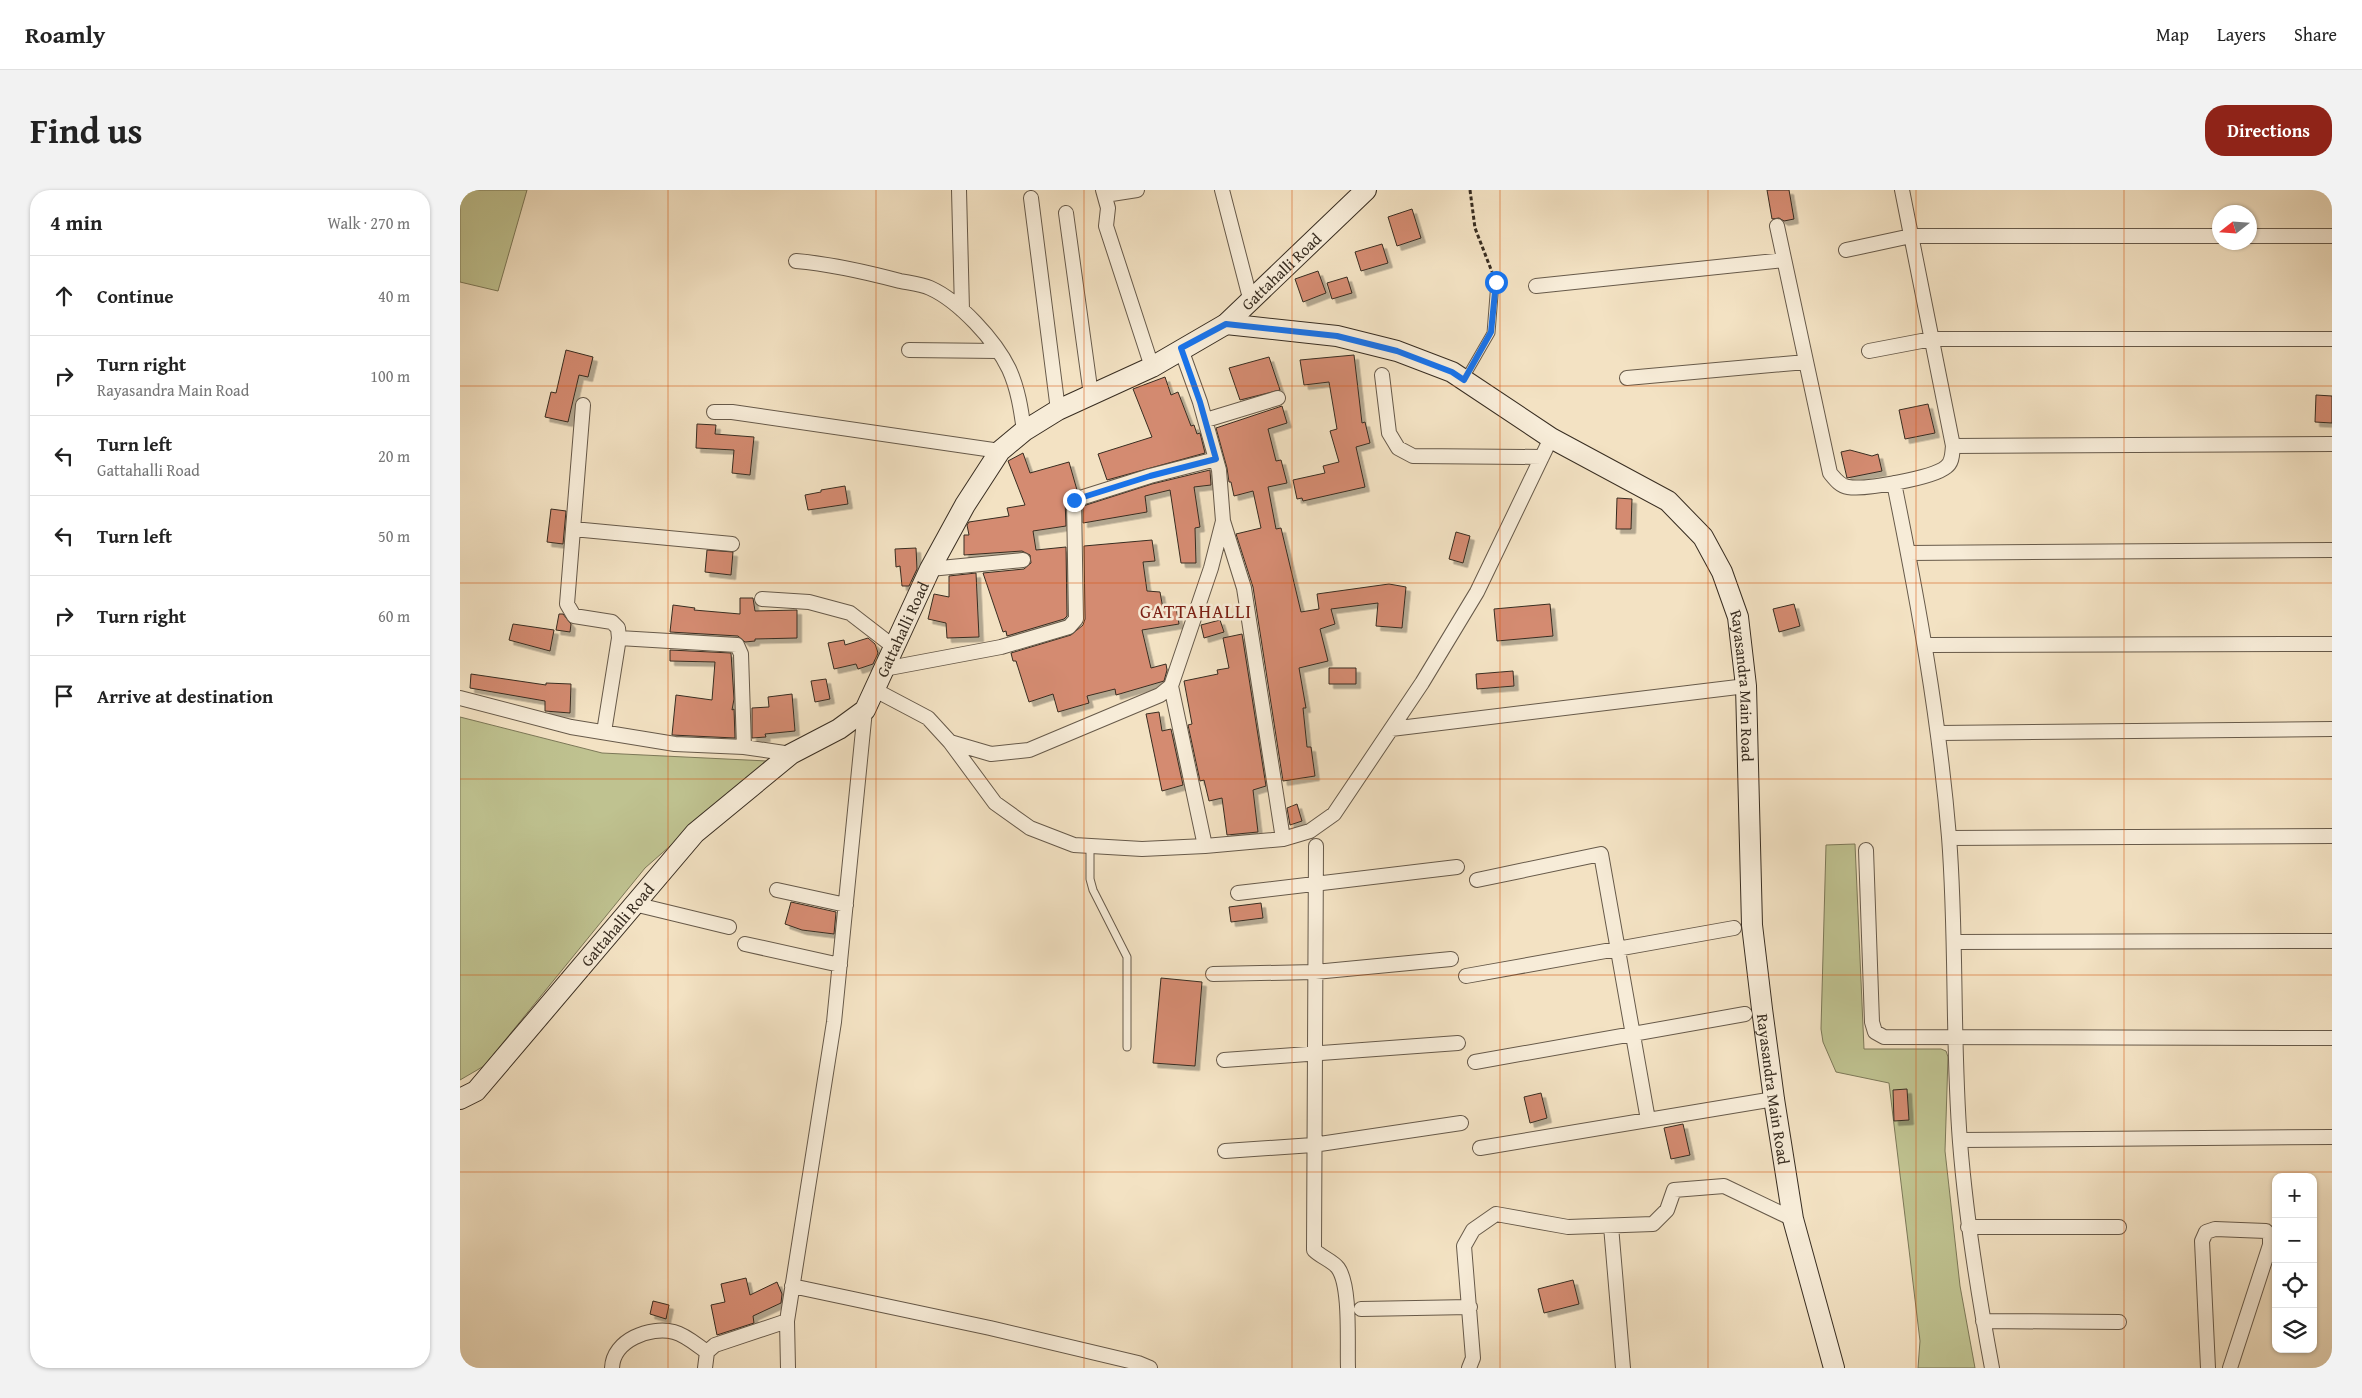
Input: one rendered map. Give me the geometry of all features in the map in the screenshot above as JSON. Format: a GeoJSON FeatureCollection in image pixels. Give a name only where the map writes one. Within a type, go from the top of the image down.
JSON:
{"type":"FeatureCollection","features":[{"type":"Feature","properties":{"kind":"street"},"geometry":{"type":"LineString","coordinates":[[959,190],[962,310]]}},
{"type":"Feature","properties":{"kind":"street"},"geometry":{"type":"LineString","coordinates":[[1137,190],[1104,192],[1108,208],[1106,226],[1152,367]]}},
{"type":"Feature","properties":{"kind":"street"},"geometry":{"type":"LineString","coordinates":[[1222,190],[1251,302]]}},
{"type":"Feature","properties":{"kind":"street","name":"Gattahalli Road"},"geometry":{"type":"LineString","coordinates":[[460,1099],[476,1091],[695,834],[790,754],[838,729],[865,710],[930,569],[965,505],[1000,451],[1024,431],[1058,410],[1152,367],[1181,348],[1226,324],[1251,302],[1365,190]]}},
{"type":"Feature","properties":{"kind":"street"},"geometry":{"type":"LineString","coordinates":[[1777,226],[1830,473],[1839,484],[1848,487],[1894,483],[1935,474],[1948,466],[1952,459],[1953,446],[1902,190]]}},
{"type":"Feature","properties":{"kind":"street"},"geometry":{"type":"LineString","coordinates":[[1031,198],[1058,410]]}},
{"type":"Feature","properties":{"kind":"street"},"geometry":{"type":"LineString","coordinates":[[1066,213],[1091,395]]}},
{"type":"Feature","properties":{"kind":"street"},"geometry":{"type":"LineString","coordinates":[[1846,250],[1911,236],[2212,236]]}},
{"type":"Feature","properties":{"kind":"street"},"geometry":{"type":"LineString","coordinates":[[2257,236],[2332,236]]}},
{"type":"Feature","properties":{"kind":"street"},"geometry":{"type":"LineString","coordinates":[[1536,286],[1784,260]]}},
{"type":"Feature","properties":{"kind":"street"},"geometry":{"type":"LineString","coordinates":[[796,261],[814,262],[930,288],[962,310],[998,351],[1009,368],[1020,400],[1024,431]]}},
{"type":"Feature","properties":{"kind":"street","name":"Rayasandra Main Road"},"geometry":{"type":"LineString","coordinates":[[1226,324],[1337,336],[1397,351],[1452,372],[1550,438],[1668,501],[1703,538],[1722,572],[1738,617],[1746,686],[1752,926],[1774,1099],[1793,1219],[1834,1368]]}},
{"type":"Feature","properties":{"kind":"street"},"geometry":{"type":"LineString","coordinates":[[1868,350],[1932,339],[2332,339]]}},
{"type":"Feature","properties":{"kind":"street"},"geometry":{"type":"LineString","coordinates":[[1181,348],[1206,420],[1219,470],[1223,521],[1244,588],[1283,838]]}},
{"type":"Feature","properties":{"kind":"street"},"geometry":{"type":"LineString","coordinates":[[909,350],[998,351]]}},
{"type":"Feature","properties":{"kind":"street"},"geometry":{"type":"LineString","coordinates":[[1627,378],[1806,362]]}},
{"type":"Feature","properties":{"kind":"street"},"geometry":{"type":"LineString","coordinates":[[1382,375],[1389,433],[1398,448],[1413,456],[1542,456]]}},
{"type":"Feature","properties":{"kind":"street"},"geometry":{"type":"LineString","coordinates":[[1206,420],[1278,398]]}},
{"type":"Feature","properties":{"kind":"street"},"geometry":{"type":"LineString","coordinates":[[583,405],[567,604],[574,616],[612,622],[618,628],[619,638],[604,732]]}},
{"type":"Feature","properties":{"kind":"street"},"geometry":{"type":"LineString","coordinates":[[714,412],[732,412],[1000,451]]}},
{"type":"Feature","properties":{"kind":"street"},"geometry":{"type":"LineString","coordinates":[[875,690],[928,718],[950,742],[995,803],[1030,828],[1074,845],[1142,849],[1205,846],[1283,838],[1310,830],[1334,814],[1422,683],[1477,592],[1550,438]]}},
{"type":"Feature","properties":{"kind":"street"},"geometry":{"type":"LineString","coordinates":[[1953,446],[2332,444]]}},
{"type":"Feature","properties":{"kind":"street"},"geometry":{"type":"LineString","coordinates":[[884,669],[1001,647],[1068,627],[1076,619],[1074,500],[1150,476],[1216,459]]}},
{"type":"Feature","properties":{"kind":"street"},"geometry":{"type":"LineString","coordinates":[[1894,483],[1926,645],[1939,733],[1949,838],[1955,942],[1960,1140],[1968,1227],[1992,1368]]}},
{"type":"Feature","properties":{"kind":"street"},"geometry":{"type":"LineString","coordinates":[[950,742],[991,754],[1029,750],[1160,695],[1170,686],[1211,568],[1223,521]]}},
{"type":"Feature","properties":{"kind":"street"},"geometry":{"type":"LineString","coordinates":[[573,529],[732,544]]}},
{"type":"Feature","properties":{"kind":"street"},"geometry":{"type":"LineString","coordinates":[[1908,553],[2332,550]]}},
{"type":"Feature","properties":{"kind":"street"},"geometry":{"type":"LineString","coordinates":[[930,569],[1023,560]]}},
{"type":"Feature","properties":{"kind":"street"},"geometry":{"type":"LineString","coordinates":[[762,599],[809,602],[850,612],[894,647]]}},
{"type":"Feature","properties":{"kind":"street"},"geometry":{"type":"LineString","coordinates":[[619,638],[737,645],[741,654],[744,747]]}},
{"type":"Feature","properties":{"kind":"street"},"geometry":{"type":"LineString","coordinates":[[1926,645],[2332,644]]}},
{"type":"Feature","properties":{"kind":"street"},"geometry":{"type":"LineString","coordinates":[[1170,686],[1205,846]]}},
{"type":"Feature","properties":{"kind":"street"},"geometry":{"type":"LineString","coordinates":[[1391,729],[1746,686]]}},
{"type":"Feature","properties":{"kind":"street"},"geometry":{"type":"LineString","coordinates":[[460,698],[571,727],[676,744],[744,747],[790,754]]}},
{"type":"Feature","properties":{"kind":"street"},"geometry":{"type":"LineString","coordinates":[[788,1368],[787,1321],[834,1022],[865,710]]}},
{"type":"Feature","properties":{"kind":"street"},"geometry":{"type":"LineString","coordinates":[[1939,733],[2332,729]]}},
{"type":"Feature","properties":{"kind":"street"},"geometry":{"type":"LineString","coordinates":[[1949,838],[2332,836]]}},
{"type":"Feature","properties":{"kind":"street"},"geometry":{"type":"LineString","coordinates":[[1316,846],[1313,1145],[1314,1250],[1337,1266],[1345,1280],[1348,1368]]}},
{"type":"Feature","properties":{"kind":"street"},"geometry":{"type":"LineString","coordinates":[[1866,850],[1872,1022],[1875,1032],[1884,1037],[1956,1039],[2332,1038]]}},
{"type":"Feature","properties":{"kind":"street"},"geometry":{"type":"LineString","coordinates":[[1477,880],[1602,854],[1648,1120]]}},
{"type":"Feature","properties":{"kind":"street"},"geometry":{"type":"LineString","coordinates":[[1238,893],[1457,867]]}},
{"type":"Feature","properties":{"kind":"street"},"geometry":{"type":"LineString","coordinates":[[776,890],[846,905]]}},
{"type":"Feature","properties":{"kind":"street"},"geometry":{"type":"LineString","coordinates":[[634,904],[729,926]]}},
{"type":"Feature","properties":{"kind":"street"},"geometry":{"type":"LineString","coordinates":[[1466,976],[1734,928]]}},
{"type":"Feature","properties":{"kind":"street"},"geometry":{"type":"LineString","coordinates":[[1955,942],[2332,941]]}},
{"type":"Feature","properties":{"kind":"street"},"geometry":{"type":"LineString","coordinates":[[745,944],[840,965]]}},
{"type":"Feature","properties":{"kind":"street"},"geometry":{"type":"LineString","coordinates":[[1213,974],[1315,972],[1451,959]]}},
{"type":"Feature","properties":{"kind":"street"},"geometry":{"type":"LineString","coordinates":[[1475,1062],[1745,1014]]}},
{"type":"Feature","properties":{"kind":"street"},"geometry":{"type":"LineString","coordinates":[[1224,1060],[1458,1043]]}},
{"type":"Feature","properties":{"kind":"street"},"geometry":{"type":"LineString","coordinates":[[1480,1148],[1774,1099]]}},
{"type":"Feature","properties":{"kind":"street"},"geometry":{"type":"LineString","coordinates":[[1225,1151],[1313,1145],[1461,1123]]}},
{"type":"Feature","properties":{"kind":"street"},"geometry":{"type":"LineString","coordinates":[[1960,1140],[2332,1137]]}},
{"type":"Feature","properties":{"kind":"street"},"geometry":{"type":"LineString","coordinates":[[1469,1368],[1473,1358],[1464,1246],[1473,1230],[1496,1214],[1568,1227],[1652,1224],[1667,1210],[1674,1190],[1724,1186],[1793,1219]]}},
{"type":"Feature","properties":{"kind":"street"},"geometry":{"type":"LineString","coordinates":[[1611,1226],[1623,1368]]}},
{"type":"Feature","properties":{"kind":"street"},"geometry":{"type":"LineString","coordinates":[[1968,1227],[2119,1227]]}},
{"type":"Feature","properties":{"kind":"street"},"geometry":{"type":"LineString","coordinates":[[2208,1368],[2202,1241],[2206,1232],[2215,1229],[2266,1231],[2270,1236],[2270,1245],[2230,1368]]}},
{"type":"Feature","properties":{"kind":"street"},"geometry":{"type":"LineString","coordinates":[[792,1286],[990,1328],[1138,1363],[1150,1368]]}},
{"type":"Feature","properties":{"kind":"street"},"geometry":{"type":"LineString","coordinates":[[1361,1309],[1470,1307]]}},
{"type":"Feature","properties":{"kind":"street"},"geometry":{"type":"LineString","coordinates":[[704,1368],[708,1352],[714,1345],[787,1321]]}},
{"type":"Feature","properties":{"kind":"street"},"geometry":{"type":"LineString","coordinates":[[1983,1322],[2119,1322]]}},
{"type":"Feature","properties":{"kind":"street"},"geometry":{"type":"LineString","coordinates":[[612,1368],[616,1352],[628,1341],[662,1330],[677,1333],[708,1352]]}},
{"type":"Feature","properties":{"kind":"lane"},"geometry":{"type":"LineString","coordinates":[[1464,380],[1491,332],[1496,282]]}},
{"type":"Feature","properties":{"kind":"lane"},"geometry":{"type":"LineString","coordinates":[[1090,846],[1092,890],[1127,957],[1128,1047]]}},
{"type":"Feature","properties":{"kind":"path"},"geometry":{"type":"LineString","coordinates":[[1470,190],[1475,228],[1496,282]]}},
{"type":"Feature","properties":{"kind":"green space"},"geometry":{"type":"Polygon","coordinates":[[[460,190],[527,190],[498,291],[460,282],[460,190]]]}},
{"type":"Feature","properties":{"kind":"green space"},"geometry":{"type":"Polygon","coordinates":[[[460,717],[602,753],[767,761],[645,868],[484,1066],[460,1080],[460,717]]]}},
{"type":"Feature","properties":{"kind":"green space"},"geometry":{"type":"Polygon","coordinates":[[[1855,844],[1864,1049],[1941,1049],[1946,1051],[1948,1057],[1945,1151],[1960,1286],[1975,1368],[1918,1368],[1920,1341],[1889,1083],[1836,1072],[1823,1042],[1821,1029],[1826,845],[1855,844]]]}},
{"type":"Feature","properties":{"kind":"building"},"geometry":{"type":"Polygon","coordinates":[[[1767,190],[1789,190],[1794,219],[1784,221],[1779,218],[1772,219],[1767,190]]]}},
{"type":"Feature","properties":{"kind":"building"},"geometry":{"type":"Polygon","coordinates":[[[1412,209],[1421,238],[1397,246],[1388,217],[1412,209]]]}},
{"type":"Feature","properties":{"kind":"building"},"geometry":{"type":"Polygon","coordinates":[[[1382,244],[1388,263],[1361,271],[1355,252],[1382,244]]]}},
{"type":"Feature","properties":{"kind":"building"},"geometry":{"type":"Polygon","coordinates":[[[1318,271],[1326,293],[1303,302],[1295,279],[1318,271]]]}},
{"type":"Feature","properties":{"kind":"building"},"geometry":{"type":"Polygon","coordinates":[[[1347,277],[1352,293],[1332,299],[1327,283],[1347,277]]]}},
{"type":"Feature","properties":{"kind":"building"},"geometry":{"type":"Polygon","coordinates":[[[566,350],[593,357],[588,377],[579,375],[568,422],[545,417],[551,392],[556,393],[566,350]]]}},
{"type":"Feature","properties":{"kind":"building"},"geometry":{"type":"Polygon","coordinates":[[[1354,355],[1362,423],[1365,422],[1370,443],[1356,447],[1365,487],[1303,501],[1302,498],[1297,499],[1293,480],[1325,473],[1323,466],[1339,462],[1330,431],[1337,429],[1329,382],[1304,385],[1300,360],[1354,355]]]}},
{"type":"Feature","properties":{"kind":"building"},"geometry":{"type":"Polygon","coordinates":[[[1269,357],[1280,390],[1240,400],[1229,368],[1269,357]]]}},
{"type":"Feature","properties":{"kind":"building"},"geometry":{"type":"Polygon","coordinates":[[[1165,377],[1171,395],[1178,392],[1191,426],[1194,425],[1197,434],[1200,433],[1205,453],[1107,480],[1098,454],[1152,437],[1133,389],[1165,377]]]}},
{"type":"Feature","properties":{"kind":"building"},"geometry":{"type":"Polygon","coordinates":[[[2316,395],[2332,396],[2332,423],[2315,422],[2316,395]]]}},
{"type":"Feature","properties":{"kind":"building"},"geometry":{"type":"Polygon","coordinates":[[[1928,404],[1935,433],[1905,439],[1899,410],[1928,404]]]}},
{"type":"Feature","properties":{"kind":"building"},"geometry":{"type":"Polygon","coordinates":[[[1282,406],[1287,423],[1268,429],[1276,461],[1281,460],[1287,483],[1268,487],[1276,529],[1281,528],[1301,612],[1319,609],[1317,594],[1389,584],[1406,587],[1402,628],[1376,626],[1378,603],[1331,609],[1335,624],[1320,629],[1328,661],[1299,668],[1306,708],[1303,708],[1307,747],[1311,747],[1315,776],[1283,781],[1253,587],[1236,534],[1261,528],[1253,491],[1234,496],[1216,428],[1282,406]]]}},
{"type":"Feature","properties":{"kind":"building"},"geometry":{"type":"Polygon","coordinates":[[[697,424],[716,425],[715,434],[754,437],[750,475],[732,473],[734,450],[696,448],[697,424]]]}},
{"type":"Feature","properties":{"kind":"building"},"geometry":{"type":"Polygon","coordinates":[[[1850,450],[1872,456],[1878,454],[1882,471],[1847,478],[1841,452],[1850,450]]]}},
{"type":"Feature","properties":{"kind":"building"},"geometry":{"type":"Polygon","coordinates":[[[1023,453],[1030,473],[1069,462],[1077,490],[1067,494],[1065,500],[1066,526],[1033,531],[1036,550],[1066,547],[1067,616],[1064,619],[1007,636],[1006,631],[1003,632],[983,573],[1024,569],[1031,563],[1030,555],[1022,551],[964,555],[964,535],[969,535],[967,525],[969,522],[1009,516],[1007,508],[1025,505],[1008,461],[1023,453]]]}},
{"type":"Feature","properties":{"kind":"building"},"geometry":{"type":"Polygon","coordinates":[[[1210,470],[1211,485],[1194,487],[1200,527],[1195,528],[1196,563],[1181,563],[1170,490],[1145,496],[1147,512],[1083,523],[1083,506],[1152,484],[1210,470]]]}},
{"type":"Feature","properties":{"kind":"building"},"geometry":{"type":"Polygon","coordinates":[[[845,486],[848,504],[808,510],[805,495],[845,486]]]}},
{"type":"Feature","properties":{"kind":"building"},"geometry":{"type":"Polygon","coordinates":[[[1617,498],[1632,499],[1631,529],[1616,529],[1617,498]]]}},
{"type":"Feature","properties":{"kind":"building"},"geometry":{"type":"Polygon","coordinates":[[[551,509],[566,511],[563,544],[547,542],[551,509]]]}},
{"type":"Feature","properties":{"kind":"building"},"geometry":{"type":"Polygon","coordinates":[[[1456,532],[1470,536],[1463,563],[1449,559],[1456,532]]]}},
{"type":"Feature","properties":{"kind":"building"},"geometry":{"type":"Polygon","coordinates":[[[1152,540],[1155,561],[1143,562],[1147,591],[1160,592],[1163,609],[1176,607],[1179,624],[1142,630],[1151,668],[1166,664],[1167,670],[1164,681],[1116,695],[1115,689],[1087,696],[1089,703],[1058,712],[1053,694],[1029,702],[1016,661],[1013,661],[1011,653],[1071,635],[1083,625],[1085,619],[1084,546],[1152,540]]]}},
{"type":"Feature","properties":{"kind":"building"},"geometry":{"type":"Polygon","coordinates":[[[916,548],[917,569],[909,586],[902,586],[900,566],[896,567],[895,549],[916,548]]]}},
{"type":"Feature","properties":{"kind":"building"},"geometry":{"type":"Polygon","coordinates":[[[707,550],[733,552],[731,575],[705,572],[707,550]]]}},
{"type":"Feature","properties":{"kind":"building"},"geometry":{"type":"Polygon","coordinates":[[[976,573],[979,637],[947,638],[946,623],[928,619],[934,594],[949,597],[949,576],[976,573]]]}},
{"type":"Feature","properties":{"kind":"building"},"geometry":{"type":"Polygon","coordinates":[[[740,598],[753,598],[755,611],[797,610],[797,638],[755,639],[755,641],[745,642],[738,636],[670,632],[673,605],[695,608],[694,610],[740,614],[740,598]]]}},
{"type":"Feature","properties":{"kind":"building"},"geometry":{"type":"Polygon","coordinates":[[[1550,604],[1553,636],[1497,641],[1494,609],[1550,604]]]}},
{"type":"Feature","properties":{"kind":"building"},"geometry":{"type":"Polygon","coordinates":[[[1794,604],[1800,626],[1779,632],[1773,609],[1794,604]]]}},
{"type":"Feature","properties":{"kind":"building"},"geometry":{"type":"Polygon","coordinates":[[[559,614],[563,614],[571,624],[570,632],[556,630],[559,614]]]}},
{"type":"Feature","properties":{"kind":"building"},"geometry":{"type":"Polygon","coordinates":[[[1220,620],[1224,632],[1204,638],[1201,625],[1220,620]]]}},
{"type":"Feature","properties":{"kind":"building"},"geometry":{"type":"Polygon","coordinates":[[[513,624],[554,630],[550,651],[509,640],[513,624]]]}},
{"type":"Feature","properties":{"kind":"building"},"geometry":{"type":"Polygon","coordinates":[[[1242,634],[1266,786],[1253,790],[1258,832],[1227,835],[1222,798],[1209,801],[1204,780],[1200,781],[1188,725],[1192,724],[1184,681],[1218,674],[1217,670],[1229,668],[1223,638],[1242,634]]]}},
{"type":"Feature","properties":{"kind":"building"},"geometry":{"type":"Polygon","coordinates":[[[868,638],[875,644],[878,653],[873,664],[858,669],[856,664],[834,669],[828,643],[844,640],[845,645],[868,638]]]}},
{"type":"Feature","properties":{"kind":"building"},"geometry":{"type":"Polygon","coordinates":[[[670,650],[731,653],[734,699],[732,710],[734,709],[735,738],[672,735],[676,695],[712,700],[715,662],[670,661],[670,650]]]}},
{"type":"Feature","properties":{"kind":"building"},"geometry":{"type":"Polygon","coordinates":[[[1329,668],[1356,668],[1356,684],[1329,684],[1329,668]]]}},
{"type":"Feature","properties":{"kind":"building"},"geometry":{"type":"Polygon","coordinates":[[[1513,671],[1514,686],[1477,689],[1476,674],[1513,671]]]}},
{"type":"Feature","properties":{"kind":"building"},"geometry":{"type":"Polygon","coordinates":[[[471,674],[546,685],[546,683],[571,684],[570,713],[545,711],[545,701],[470,688],[471,674]]]}},
{"type":"Feature","properties":{"kind":"building"},"geometry":{"type":"Polygon","coordinates":[[[826,679],[830,699],[815,702],[811,681],[826,679]]]}},
{"type":"Feature","properties":{"kind":"building"},"geometry":{"type":"Polygon","coordinates":[[[792,694],[795,731],[765,734],[766,737],[752,738],[752,708],[769,707],[768,697],[792,694]]]}},
{"type":"Feature","properties":{"kind":"building"},"geometry":{"type":"Polygon","coordinates":[[[1159,712],[1162,731],[1171,729],[1183,785],[1162,791],[1146,714],[1159,712]]]}},
{"type":"Feature","properties":{"kind":"building"},"geometry":{"type":"Polygon","coordinates":[[[1297,804],[1302,821],[1290,825],[1287,808],[1297,804]]]}},
{"type":"Feature","properties":{"kind":"building"},"geometry":{"type":"Polygon","coordinates":[[[791,902],[836,912],[834,934],[802,930],[785,924],[791,902]]]}},
{"type":"Feature","properties":{"kind":"building"},"geometry":{"type":"Polygon","coordinates":[[[1261,903],[1263,918],[1231,922],[1229,907],[1261,903]]]}},
{"type":"Feature","properties":{"kind":"building"},"geometry":{"type":"Polygon","coordinates":[[[1161,978],[1202,982],[1195,1066],[1153,1063],[1161,978]]]}},
{"type":"Feature","properties":{"kind":"building"},"geometry":{"type":"Polygon","coordinates":[[[1907,1089],[1909,1120],[1894,1121],[1893,1090],[1907,1089]]]}},
{"type":"Feature","properties":{"kind":"building"},"geometry":{"type":"Polygon","coordinates":[[[1541,1093],[1547,1118],[1530,1123],[1524,1097],[1541,1093]]]}},
{"type":"Feature","properties":{"kind":"building"},"geometry":{"type":"Polygon","coordinates":[[[1683,1124],[1690,1155],[1671,1159],[1664,1128],[1683,1124]]]}},
{"type":"Feature","properties":{"kind":"building"},"geometry":{"type":"Polygon","coordinates":[[[746,1278],[750,1295],[777,1282],[782,1294],[781,1303],[753,1316],[754,1323],[717,1335],[711,1305],[725,1302],[721,1284],[746,1278]]]}},
{"type":"Feature","properties":{"kind":"building"},"geometry":{"type":"Polygon","coordinates":[[[1573,1280],[1579,1304],[1544,1313],[1538,1289],[1573,1280]]]}},
{"type":"Feature","properties":{"kind":"building"},"geometry":{"type":"Polygon","coordinates":[[[653,1301],[669,1305],[666,1319],[650,1314],[653,1301]]]}},
{"type":"Feature","properties":{"kind":"district","name":"GATTAHALLI"},"geometry":{"type":"Point","coordinates":[1196,611]}},
{"type":"Feature","properties":{"kind":"route"},"geometry":{"type":"LineString","coordinates":[[1074,500],[1150,476],[1216,459],[1200,402],[1181,348],[1226,324],[1337,336],[1397,351],[1452,372],[1464,380],[1491,332],[1496,282]]}}]}
